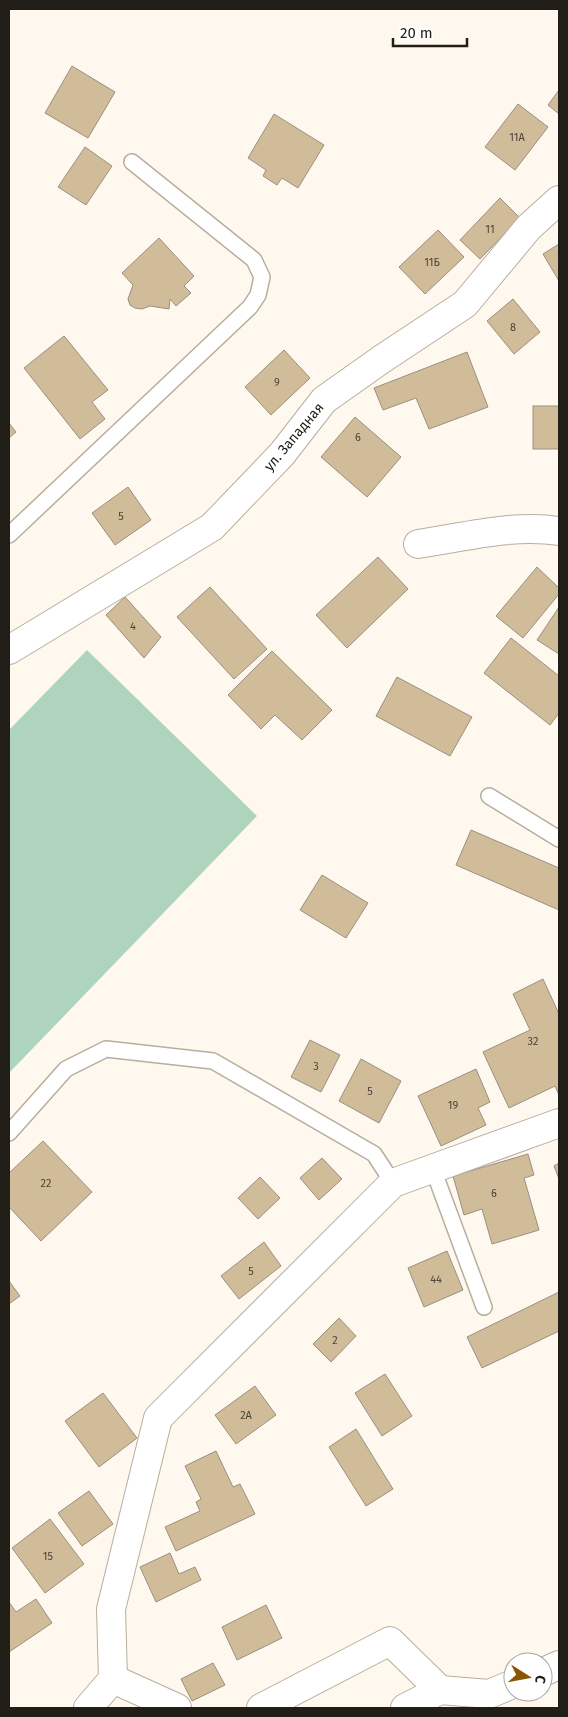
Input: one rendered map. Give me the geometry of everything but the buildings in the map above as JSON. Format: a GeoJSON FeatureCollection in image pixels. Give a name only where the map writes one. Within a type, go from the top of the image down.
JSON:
{"type":"FeatureCollection","features":[{"type":"Feature","properties":{"kind":"street","name":"ул. Западная"},"geometry":{"type":"LineString","coordinates":[[9,650],[212,527],[282,454],[324,400],[465,304],[529,227],[559,200]]}},
{"type":"Feature","properties":{"kind":"street"},"geometry":{"type":"LineString","coordinates":[[418,544],[512,529],[559,531]]}},
{"type":"Feature","properties":{"kind":"street"},"geometry":{"type":"LineString","coordinates":[[88,1708],[113,1679],[111,1609],[158,1418],[393,1183],[559,1124]]}},
{"type":"Feature","properties":{"kind":"street"},"geometry":{"type":"LineString","coordinates":[[261,1708],[390,1640],[440,1690]]}},
{"type":"Feature","properties":{"kind":"street"},"geometry":{"type":"LineString","coordinates":[[113,1679],[177,1708]]}},
{"type":"Feature","properties":{"kind":"street"},"geometry":{"type":"LineString","coordinates":[[405,1708],[440,1690],[489,1694],[503,1688]]}},
{"type":"Feature","properties":{"kind":"lane"},"geometry":{"type":"LineString","coordinates":[[9,535],[250,307],[258,295],[262,277],[254,260],[132,162]]}},
{"type":"Feature","properties":{"kind":"lane"},"geometry":{"type":"LineString","coordinates":[[489,796],[559,839]]}},
{"type":"Feature","properties":{"kind":"lane"},"geometry":{"type":"LineString","coordinates":[[9,1133],[66,1069],[106,1049],[213,1061],[374,1154],[393,1183]]}},
{"type":"Feature","properties":{"kind":"lane"},"geometry":{"type":"LineString","coordinates":[[434,1169],[484,1307]]}},
{"type":"Feature","properties":{"kind":"green space"},"geometry":{"type":"Polygon","coordinates":[[[87,650],[257,816],[9,1073],[9,730],[87,650]]]}}]}
